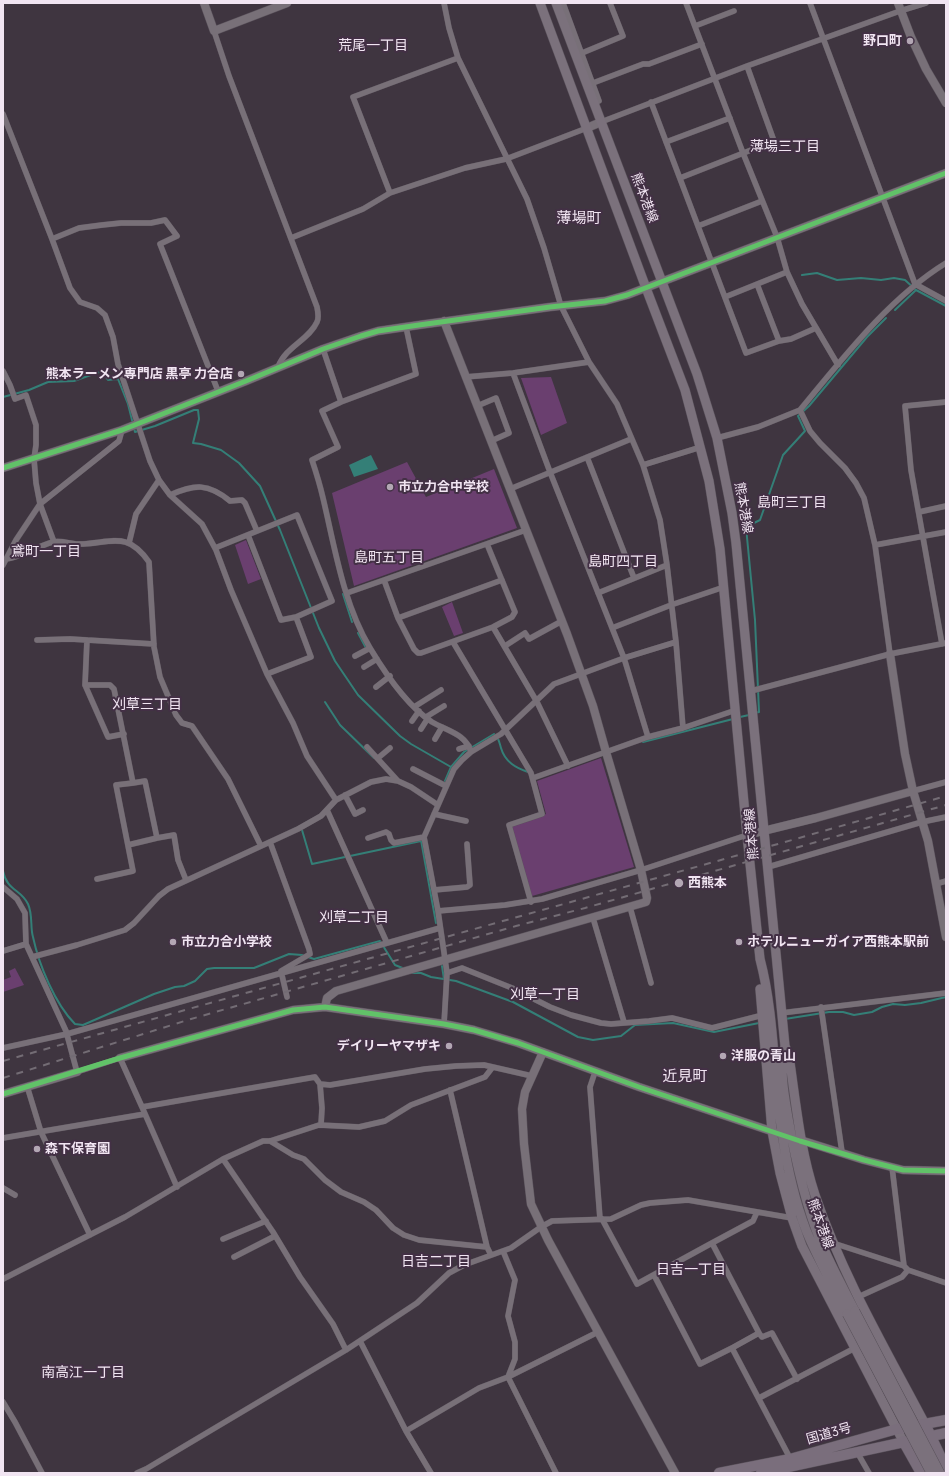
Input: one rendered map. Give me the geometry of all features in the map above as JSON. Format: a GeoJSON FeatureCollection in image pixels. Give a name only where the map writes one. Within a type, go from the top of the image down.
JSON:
{"type":"FeatureCollection","features":[{"type":"Feature","properties":{"kind":"highway","name":"国道3号"},"geometry":{"type":"LineString","coordinates":[[761,1473],[897,1429],[946,1420]]}},
{"type":"Feature","properties":{"kind":"highway"},"geometry":{"type":"LineString","coordinates":[[925,1424],[946,1468]]}},
{"type":"Feature","properties":{"kind":"highway","name":"国道3号"},"geometry":{"type":"LineString","coordinates":[[719,1473],[857,1452],[930,1435],[946,1433]]}},
{"type":"Feature","properties":{"kind":"highway"},"geometry":{"type":"LineString","coordinates":[[903,1441],[921,1473]]}},
{"type":"Feature","properties":{"kind":"main road","name":"熊本港線"},"geometry":{"type":"LineString","coordinates":[[540,3],[685,390],[701,447],[716,515],[760,959],[759,975],[772,1131],[780,1173],[792,1218],[802,1246],[903,1441]]}},
{"type":"Feature","properties":{"kind":"main road","name":"熊本港線"},"geometry":{"type":"LineString","coordinates":[[556,3],[697,374],[717,438],[732,513],[736,543],[765,831],[781,1012],[785,1046],[789,1056],[796,1139],[806,1197],[818,1233],[851,1313],[931,1473]]}},
{"type":"Feature","properties":{"kind":"main road","name":"熊本港線"},"geometry":{"type":"LineString","coordinates":[[760,959],[765,976],[768,999],[782,1134],[789,1170],[806,1230],[818,1257],[940,1473]]}},
{"type":"Feature","properties":{"kind":"main road","name":"熊本港線"},"geometry":{"type":"LineString","coordinates":[[796,1139],[814,1195],[833,1242],[858,1297],[925,1424]]}},
{"type":"Feature","properties":{"kind":"street"},"geometry":{"type":"LineString","coordinates":[[204,3],[229,76],[317,307],[318,321],[311,331],[289,350],[281,360],[278,367]]}},
{"type":"Feature","properties":{"kind":"street"},"geometry":{"type":"LineString","coordinates":[[214,31],[287,3]]}},
{"type":"Feature","properties":{"kind":"street"},"geometry":{"type":"LineString","coordinates":[[444,3],[449,28],[458,58],[506,159],[527,199],[562,306],[589,362],[617,404],[643,465],[660,520],[667,565],[676,642],[683,728]]}},
{"type":"Feature","properties":{"kind":"street"},"geometry":{"type":"LineString","coordinates":[[563,3],[599,100]]}},
{"type":"Feature","properties":{"kind":"street"},"geometry":{"type":"LineString","coordinates":[[582,53],[623,36],[610,3]]}},
{"type":"Feature","properties":{"kind":"street"},"geometry":{"type":"LineString","coordinates":[[686,3],[777,238],[787,272],[816,328],[838,365]]}},
{"type":"Feature","properties":{"kind":"street"},"geometry":{"type":"LineString","coordinates":[[810,3],[916,284],[946,301]]}},
{"type":"Feature","properties":{"kind":"street"},"geometry":{"type":"LineString","coordinates":[[291,238],[363,209],[390,193],[465,168],[506,159],[651,102],[823,38],[899,7],[926,3]]}},
{"type":"Feature","properties":{"kind":"street"},"geometry":{"type":"LineString","coordinates":[[899,7],[926,69],[945,99]]}},
{"type":"Feature","properties":{"kind":"street"},"geometry":{"type":"LineString","coordinates":[[695,26],[734,11]]}},
{"type":"Feature","properties":{"kind":"street"},"geometry":{"type":"LineString","coordinates":[[593,83],[702,44]]}},
{"type":"Feature","properties":{"kind":"street"},"geometry":{"type":"LineString","coordinates":[[390,193],[353,97],[458,58]]}},
{"type":"Feature","properties":{"kind":"street"},"geometry":{"type":"LineString","coordinates":[[680,178],[774,141],[747,66]]}},
{"type":"Feature","properties":{"kind":"street"},"geometry":{"type":"LineString","coordinates":[[651,102],[746,353],[779,341],[790,339],[816,328]]}},
{"type":"Feature","properties":{"kind":"street"},"geometry":{"type":"LineString","coordinates":[[3,114],[70,288],[80,302],[97,308],[105,315],[113,336],[118,364],[150,462],[159,480],[170,495],[201,523],[215,548],[267,674],[293,723],[307,756],[336,800]]}},
{"type":"Feature","properties":{"kind":"street"},"geometry":{"type":"LineString","coordinates":[[666,142],[730,118]]}},
{"type":"Feature","properties":{"kind":"street"},"geometry":{"type":"LineString","coordinates":[[3,468],[122,430],[323,349],[361,336],[444,321],[615,299],[946,173]]}},
{"type":"Feature","properties":{"kind":"street"},"geometry":{"type":"LineString","coordinates":[[698,226],[762,201]]}},
{"type":"Feature","properties":{"kind":"street"},"geometry":{"type":"LineString","coordinates":[[52,239],[79,228],[102,224],[151,223],[165,220],[177,236],[160,244],[218,391]]}},
{"type":"Feature","properties":{"kind":"street"},"geometry":{"type":"LineString","coordinates":[[717,438],[758,427],[800,410],[891,306],[916,284],[946,263]]}},
{"type":"Feature","properties":{"kind":"street"},"geometry":{"type":"LineString","coordinates":[[725,296],[787,272]]}},
{"type":"Feature","properties":{"kind":"street"},"geometry":{"type":"LineString","coordinates":[[756,284],[779,341]]}},
{"type":"Feature","properties":{"kind":"street"},"geometry":{"type":"LineString","coordinates":[[325,1007],[327,998],[336,991],[630,907],[646,902],[647,898],[641,870],[581,673],[492,441],[465,377],[444,321]]}},
{"type":"Feature","properties":{"kind":"street"},"geometry":{"type":"LineString","coordinates":[[406,327],[416,374],[341,402],[322,411],[338,447],[312,460],[323,495],[347,593],[352,609],[370,648],[398,689],[417,709],[427,718],[462,737],[469,746],[471,752]]}},
{"type":"Feature","properties":{"kind":"street"},"geometry":{"type":"LineString","coordinates":[[323,349],[341,402]]}},
{"type":"Feature","properties":{"kind":"street"},"geometry":{"type":"LineString","coordinates":[[465,377],[513,373],[589,362]]}},
{"type":"Feature","properties":{"kind":"street"},"geometry":{"type":"LineString","coordinates":[[3,371],[15,399],[26,395],[36,425],[34,459],[40,504],[54,542]]}},
{"type":"Feature","properties":{"kind":"street"},"geometry":{"type":"LineString","coordinates":[[513,373],[550,472],[624,658],[648,737]]}},
{"type":"Feature","properties":{"kind":"street"},"geometry":{"type":"LineString","coordinates":[[477,406],[496,398],[509,433],[492,441]]}},
{"type":"Feature","properties":{"kind":"street"},"geometry":{"type":"LineString","coordinates":[[751,691],[890,654],[944,644],[911,470],[905,406],[946,402]]}},
{"type":"Feature","properties":{"kind":"street"},"geometry":{"type":"LineString","coordinates":[[800,410],[810,431],[820,443],[846,468],[864,498],[875,545],[905,754],[913,791],[928,841],[946,937]]}},
{"type":"Feature","properties":{"kind":"street"},"geometry":{"type":"LineString","coordinates":[[3,565],[16,540],[40,504],[119,441],[122,430]]}},
{"type":"Feature","properties":{"kind":"street"},"geometry":{"type":"LineString","coordinates":[[510,489],[631,439]]}},
{"type":"Feature","properties":{"kind":"street"},"geometry":{"type":"LineString","coordinates":[[643,465],[701,447]]}},
{"type":"Feature","properties":{"kind":"street"},"geometry":{"type":"LineString","coordinates":[[587,457],[634,578]]}},
{"type":"Feature","properties":{"kind":"street"},"geometry":{"type":"LineString","coordinates":[[129,543],[136,514],[159,480]]}},
{"type":"Feature","properties":{"kind":"street"},"geometry":{"type":"LineString","coordinates":[[170,495],[196,487],[210,488],[219,492],[230,501],[242,500],[246,503],[257,531]]}},
{"type":"Feature","properties":{"kind":"street"},"geometry":{"type":"LineString","coordinates":[[919,512],[946,506]]}},
{"type":"Feature","properties":{"kind":"street"},"geometry":{"type":"LineString","coordinates":[[215,548],[297,515],[332,601],[296,617],[281,620],[248,535]]}},
{"type":"Feature","properties":{"kind":"street"},"geometry":{"type":"LineString","coordinates":[[347,593],[526,530]]}},
{"type":"Feature","properties":{"kind":"street"},"geometry":{"type":"LineString","coordinates":[[875,545],[946,532]]}},
{"type":"Feature","properties":{"kind":"street"},"geometry":{"type":"LineString","coordinates":[[6,559],[15,558],[54,542],[82,544],[106,541],[129,543],[141,550],[149,562],[154,644],[160,677],[176,716],[182,723],[192,726],[228,778],[261,846]]}},
{"type":"Feature","properties":{"kind":"street"},"geometry":{"type":"LineString","coordinates":[[384,580],[398,618],[414,649],[418,653],[453,642],[493,627],[512,617],[514,612],[487,544]]}},
{"type":"Feature","properties":{"kind":"street"},"geometry":{"type":"LineString","coordinates":[[598,593],[667,565]]}},
{"type":"Feature","properties":{"kind":"street"},"geometry":{"type":"LineString","coordinates":[[398,618],[502,580]]}},
{"type":"Feature","properties":{"kind":"street"},"geometry":{"type":"LineString","coordinates":[[612,628],[671,605],[724,587]]}},
{"type":"Feature","properties":{"kind":"street"},"geometry":{"type":"LineString","coordinates":[[267,674],[311,657],[296,617]]}},
{"type":"Feature","properties":{"kind":"street"},"geometry":{"type":"LineString","coordinates":[[505,646],[525,633],[529,639],[562,621]]}},
{"type":"Feature","properties":{"kind":"street"},"geometry":{"type":"LineString","coordinates":[[493,627],[537,702],[568,766]]}},
{"type":"Feature","properties":{"kind":"street"},"geometry":{"type":"LineString","coordinates":[[37,640],[70,639],[154,644]]}},
{"type":"Feature","properties":{"kind":"street"},"geometry":{"type":"LineString","coordinates":[[86,640],[85,684],[108,737],[124,734]]}},
{"type":"Feature","properties":{"kind":"street"},"geometry":{"type":"LineString","coordinates":[[453,642],[533,778],[542,814],[508,825],[531,902]]}},
{"type":"Feature","properties":{"kind":"street"},"geometry":{"type":"LineString","coordinates":[[444,1024],[447,973],[438,911],[424,837],[446,786],[458,764],[471,752],[502,734],[554,684],[624,658],[676,642]]}},
{"type":"Feature","properties":{"kind":"street"},"geometry":{"type":"LineString","coordinates":[[355,656],[370,648]]}},
{"type":"Feature","properties":{"kind":"street"},"geometry":{"type":"LineString","coordinates":[[364,667],[378,659]]}},
{"type":"Feature","properties":{"kind":"street"},"geometry":{"type":"LineString","coordinates":[[376,687],[390,676]]}},
{"type":"Feature","properties":{"kind":"street"},"geometry":{"type":"LineString","coordinates":[[85,684],[110,685],[114,689],[134,783]]}},
{"type":"Feature","properties":{"kind":"street"},"geometry":{"type":"LineString","coordinates":[[412,721],[417,709],[441,690]]}},
{"type":"Feature","properties":{"kind":"street"},"geometry":{"type":"LineString","coordinates":[[421,729],[427,718],[444,706]]}},
{"type":"Feature","properties":{"kind":"street"},"geometry":{"type":"LineString","coordinates":[[533,778],[648,737],[683,728],[736,710]]}},
{"type":"Feature","properties":{"kind":"street"},"geometry":{"type":"LineString","coordinates":[[435,739],[442,727]]}},
{"type":"Feature","properties":{"kind":"street"},"geometry":{"type":"LineString","coordinates":[[367,746],[398,781]]}},
{"type":"Feature","properties":{"kind":"street"},"geometry":{"type":"LineString","coordinates":[[459,749],[469,746]]}},
{"type":"Feature","properties":{"kind":"street"},"geometry":{"type":"LineString","coordinates":[[378,758],[390,748]]}},
{"type":"Feature","properties":{"kind":"street"},"geometry":{"type":"LineString","coordinates":[[413,769],[446,786]]}},
{"type":"Feature","properties":{"kind":"street"},"geometry":{"type":"LineString","coordinates":[[32,957],[125,930],[168,889],[303,826],[321,816],[336,800],[365,784],[378,780],[398,781],[411,787],[438,804]]}},
{"type":"Feature","properties":{"kind":"street"},"geometry":{"type":"LineString","coordinates":[[97,879],[133,871],[116,786],[145,781],[157,838]]}},
{"type":"Feature","properties":{"kind":"street"},"geometry":{"type":"LineString","coordinates":[[438,911],[531,902],[641,870],[747,835],[946,782]]}},
{"type":"Feature","properties":{"kind":"street"},"geometry":{"type":"LineString","coordinates":[[345,795],[355,814],[363,810]]}},
{"type":"Feature","properties":{"kind":"street"},"geometry":{"type":"LineString","coordinates":[[327,810],[387,943]]}},
{"type":"Feature","properties":{"kind":"street"},"geometry":{"type":"LineString","coordinates":[[434,814],[466,821]]}},
{"type":"Feature","properties":{"kind":"street"},"geometry":{"type":"LineString","coordinates":[[768,867],[922,822],[946,817]]}},
{"type":"Feature","properties":{"kind":"street"},"geometry":{"type":"LineString","coordinates":[[368,838],[386,832],[394,842],[424,837]]}},
{"type":"Feature","properties":{"kind":"street"},"geometry":{"type":"LineString","coordinates":[[128,845],[174,835],[178,860],[186,880]]}},
{"type":"Feature","properties":{"kind":"street"},"geometry":{"type":"LineString","coordinates":[[270,842],[310,954],[281,971],[286,997]]}},
{"type":"Feature","properties":{"kind":"street"},"geometry":{"type":"LineString","coordinates":[[434,890],[467,887],[470,885],[468,844]]}},
{"type":"Feature","properties":{"kind":"street"},"geometry":{"type":"LineString","coordinates":[[936,884],[946,881]]}},
{"type":"Feature","properties":{"kind":"street"},"geometry":{"type":"LineString","coordinates":[[3,887],[17,899],[25,913],[26,944],[67,1034],[77,1072]]}},
{"type":"Feature","properties":{"kind":"street"},"geometry":{"type":"LineString","coordinates":[[630,907],[651,983]]}},
{"type":"Feature","properties":{"kind":"street"},"geometry":{"type":"LineString","coordinates":[[593,918],[624,1022]]}},
{"type":"Feature","properties":{"kind":"street"},"geometry":{"type":"LineString","coordinates":[[3,1048],[67,1034],[440,928]]}},
{"type":"Feature","properties":{"kind":"street"},"geometry":{"type":"LineString","coordinates":[[3,951],[26,944]]}},
{"type":"Feature","properties":{"kind":"street"},"geometry":{"type":"LineString","coordinates":[[447,973],[462,968],[512,988],[550,1007],[601,1023],[610,1024],[672,1018],[712,1028],[763,1015]]}},
{"type":"Feature","properties":{"kind":"street"},"geometry":{"type":"LineString","coordinates":[[781,1012],[946,993]]}},
{"type":"Feature","properties":{"kind":"street"},"geometry":{"type":"LineString","coordinates":[[3,1094],[120,1058],[292,1010],[325,1007],[444,1024],[474,1030],[518,1043],[638,1088],[796,1139],[903,1170],[946,1171]]}},
{"type":"Feature","properties":{"kind":"street"},"geometry":{"type":"LineString","coordinates":[[821,1007],[842,1152]]}},
{"type":"Feature","properties":{"kind":"street"},"geometry":{"type":"LineString","coordinates":[[543,1052],[525,1092],[522,1109],[524,1144],[531,1204],[541,1227],[675,1473]]}},
{"type":"Feature","properties":{"kind":"street"},"geometry":{"type":"LineString","coordinates":[[120,1058],[177,1187]]}},
{"type":"Feature","properties":{"kind":"street"},"geometry":{"type":"LineString","coordinates":[[320,1084],[330,1085],[425,1070],[484,1065],[532,1076]]}},
{"type":"Feature","properties":{"kind":"street"},"geometry":{"type":"LineString","coordinates":[[3,1279],[125,1217],[224,1159],[263,1141],[321,1125],[359,1126],[386,1122],[411,1105],[485,1077],[492,1068]]}},
{"type":"Feature","properties":{"kind":"street"},"geometry":{"type":"LineString","coordinates":[[595,1072],[590,1087],[601,1219],[637,1284],[753,1220],[757,1212]]}},
{"type":"Feature","properties":{"kind":"street"},"geometry":{"type":"LineString","coordinates":[[142,1107],[315,1077],[320,1084],[322,1108],[321,1125]]}},
{"type":"Feature","properties":{"kind":"street"},"geometry":{"type":"LineString","coordinates":[[27,1086],[41,1132],[90,1235]]}},
{"type":"Feature","properties":{"kind":"street"},"geometry":{"type":"LineString","coordinates":[[450,1090],[487,1247],[491,1255]]}},
{"type":"Feature","properties":{"kind":"street"},"geometry":{"type":"LineString","coordinates":[[3,1138],[145,1114]]}},
{"type":"Feature","properties":{"kind":"street"},"geometry":{"type":"LineString","coordinates":[[270,1140],[293,1155],[304,1159],[341,1192],[364,1202],[376,1210],[393,1228],[404,1235],[419,1240],[487,1247]]}},
{"type":"Feature","properties":{"kind":"street"},"geometry":{"type":"LineString","coordinates":[[224,1159],[276,1236],[300,1277],[333,1324],[346,1350]]}},
{"type":"Feature","properties":{"kind":"street"},"geometry":{"type":"LineString","coordinates":[[858,1297],[902,1277],[906,1268],[892,1167]]}},
{"type":"Feature","properties":{"kind":"street"},"geometry":{"type":"LineString","coordinates":[[3,1188],[15,1195]]}},
{"type":"Feature","properties":{"kind":"street"},"geometry":{"type":"LineString","coordinates":[[137,1473],[346,1350],[417,1303],[449,1273],[464,1265],[511,1248],[552,1221],[611,1219],[646,1204],[688,1200],[792,1218]]}},
{"type":"Feature","properties":{"kind":"street"},"geometry":{"type":"LineString","coordinates":[[223,1239],[266,1221]]}},
{"type":"Feature","properties":{"kind":"street"},"geometry":{"type":"LineString","coordinates":[[234,1257],[276,1236]]}},
{"type":"Feature","properties":{"kind":"street"},"geometry":{"type":"LineString","coordinates":[[833,1242],[946,1283]]}},
{"type":"Feature","properties":{"kind":"street"},"geometry":{"type":"LineString","coordinates":[[712,1243],[758,1332],[762,1337],[772,1333],[797,1379]]}},
{"type":"Feature","properties":{"kind":"street"},"geometry":{"type":"LineString","coordinates":[[503,1251],[515,1280],[508,1316],[515,1342],[516,1359],[508,1377]]}},
{"type":"Feature","properties":{"kind":"street"},"geometry":{"type":"LineString","coordinates":[[654,1275],[700,1364],[732,1348],[759,1333],[758,1332]]}},
{"type":"Feature","properties":{"kind":"street"},"geometry":{"type":"LineString","coordinates":[[406,1431],[479,1388],[508,1377],[598,1332]]}},
{"type":"Feature","properties":{"kind":"street"},"geometry":{"type":"LineString","coordinates":[[360,1341],[406,1431],[431,1473]]}},
{"type":"Feature","properties":{"kind":"street"},"geometry":{"type":"LineString","coordinates":[[732,1348],[792,1462]]}},
{"type":"Feature","properties":{"kind":"street"},"geometry":{"type":"LineString","coordinates":[[759,1398],[855,1348]]}},
{"type":"Feature","properties":{"kind":"street"},"geometry":{"type":"LineString","coordinates":[[508,1377],[556,1473]]}},
{"type":"Feature","properties":{"kind":"street"},"geometry":{"type":"LineString","coordinates":[[3,1402],[42,1473]]}},
{"type":"Feature","properties":{"kind":"street"},"geometry":{"type":"LineString","coordinates":[[857,1452],[869,1473]]}},
{"type":"Feature","properties":{"kind":"shaded area"},"geometry":{"type":"Polygon","coordinates":[[[551,377],[567,423],[541,435],[521,378],[551,377]]]}},
{"type":"Feature","properties":{"kind":"shaded area"},"geometry":{"type":"Polygon","coordinates":[[[371,455],[378,469],[354,477],[349,465],[371,455]]]}},
{"type":"Feature","properties":{"kind":"shaded area"},"geometry":{"type":"Polygon","coordinates":[[[407,462],[426,497],[494,469],[517,528],[354,586],[332,493],[407,462]]]}},
{"type":"Feature","properties":{"kind":"shaded area"},"geometry":{"type":"Polygon","coordinates":[[[246,540],[261,579],[248,584],[235,545],[246,540]]]}},
{"type":"Feature","properties":{"kind":"shaded area"},"geometry":{"type":"Polygon","coordinates":[[[452,602],[463,633],[454,636],[442,607],[452,602]]]}},
{"type":"Feature","properties":{"kind":"shaded area"},"geometry":{"type":"Polygon","coordinates":[[[601,758],[634,867],[532,896],[510,826],[546,814],[537,781],[601,758]]]}},
{"type":"Feature","properties":{"kind":"shaded area"},"geometry":{"type":"Polygon","coordinates":[[[15,968],[24,985],[3,992],[3,980],[11,977],[9,971],[15,968]]]}},
{"type":"Feature","properties":{"kind":"waterway"},"geometry":{"type":"LineString","coordinates":[[802,275],[817,273],[837,280],[861,278],[881,280],[894,278],[905,280],[916,290],[946,306]]}},
{"type":"Feature","properties":{"kind":"waterway"},"geometry":{"type":"LineString","coordinates":[[895,310],[916,290]]}},
{"type":"Feature","properties":{"kind":"waterway"},"geometry":{"type":"LineString","coordinates":[[755,713],[759,712],[755,620],[746,527],[760,520],[783,455],[805,431],[798,416],[809,406],[867,337],[886,318]]}},
{"type":"Feature","properties":{"kind":"waterway"},"geometry":{"type":"LineString","coordinates":[[3,397],[29,390],[48,382],[74,381],[102,371],[108,380],[118,379],[128,404],[133,424]]}},
{"type":"Feature","properties":{"kind":"waterway"},"geometry":{"type":"LineString","coordinates":[[134,428],[135,432],[155,426],[194,410],[198,410],[199,419],[193,443],[221,450],[239,463],[260,486],[280,530],[319,628],[335,661],[358,695],[400,736],[451,767],[464,752],[494,734],[498,739],[503,753],[508,761],[519,769],[528,772]]}},
{"type":"Feature","properties":{"kind":"waterway"},"geometry":{"type":"LineString","coordinates":[[343,594],[352,622]]}},
{"type":"Feature","properties":{"kind":"waterway"},"geometry":{"type":"LineString","coordinates":[[358,633],[366,648]]}},
{"type":"Feature","properties":{"kind":"waterway"},"geometry":{"type":"LineString","coordinates":[[325,702],[340,725],[374,758]]}},
{"type":"Feature","properties":{"kind":"waterway"},"geometry":{"type":"LineString","coordinates":[[740,717],[749,715]]}},
{"type":"Feature","properties":{"kind":"waterway"},"geometry":{"type":"LineString","coordinates":[[643,742],[733,719]]}},
{"type":"Feature","properties":{"kind":"waterway"},"geometry":{"type":"LineString","coordinates":[[445,781],[451,767]]}},
{"type":"Feature","properties":{"kind":"waterway"},"geometry":{"type":"LineString","coordinates":[[302,830],[312,864],[345,857]]}},
{"type":"Feature","properties":{"kind":"waterway"},"geometry":{"type":"LineString","coordinates":[[421,840],[436,923]]}},
{"type":"Feature","properties":{"kind":"waterway"},"geometry":{"type":"LineString","coordinates":[[350,856],[421,841]]}},
{"type":"Feature","properties":{"kind":"waterway"},"geometry":{"type":"LineString","coordinates":[[3,871],[5,878],[11,886],[22,895],[28,904],[33,937],[39,960],[49,984],[61,1006],[75,1024],[83,1025],[154,994],[175,987],[184,986],[195,981],[207,969],[254,968],[289,954],[302,955],[314,959],[380,941],[395,965],[405,969]]}},
{"type":"Feature","properties":{"kind":"waterway"},"geometry":{"type":"LineString","coordinates":[[442,966],[444,979]]}},
{"type":"Feature","properties":{"kind":"waterway"},"geometry":{"type":"LineString","coordinates":[[412,973],[421,973],[431,977],[456,981],[513,1002],[578,1037],[593,1040],[621,1036],[635,1025],[673,1023],[714,1032],[759,1023]]}},
{"type":"Feature","properties":{"kind":"waterway"},"geometry":{"type":"LineString","coordinates":[[785,1019],[829,1012],[843,1012],[854,1015],[872,1012],[893,1004],[905,1005],[921,1003],[946,997]]}},
{"type":"Feature","properties":{"kind":"railway"},"geometry":{"type":"LineString","coordinates":[[3,1061],[946,796]]}},
{"type":"Feature","properties":{"kind":"railway"},"geometry":{"type":"LineString","coordinates":[[3,1078],[191,1019],[946,805]]}},
{"type":"Feature","properties":{"kind":"cycle path"},"geometry":{"type":"LineString","coordinates":[[3,468],[122,430],[323,349],[378,331],[550,307],[605,301],[627,295],[946,173]]}},
{"type":"Feature","properties":{"kind":"cycle path"},"geometry":{"type":"LineString","coordinates":[[3,1094],[120,1058],[293,1010],[325,1007],[444,1024],[474,1030],[518,1043],[639,1087],[800,1141],[903,1170],[946,1171]]}},
{"type":"Feature","properties":{"kind":"place","name":"野口町"},"geometry":{"type":"Point","coordinates":[910,41]}},
{"type":"Feature","properties":{"kind":"place","name":"熊本ラーメン専門店 黒亭 力合店"},"geometry":{"type":"Point","coordinates":[241,374]}},
{"type":"Feature","properties":{"kind":"place","name":"市立力合中学校"},"geometry":{"type":"Point","coordinates":[390,487]}},
{"type":"Feature","properties":{"kind":"place","name":"西熊本"},"geometry":{"type":"Point","coordinates":[679,883]}},
{"type":"Feature","properties":{"kind":"place","name":"市立力合小学校"},"geometry":{"type":"Point","coordinates":[173,942]}},
{"type":"Feature","properties":{"kind":"place","name":"ホテルニューガイア西熊本駅前"},"geometry":{"type":"Point","coordinates":[739,942]}},
{"type":"Feature","properties":{"kind":"place","name":"デイリーヤマザキ"},"geometry":{"type":"Point","coordinates":[449,1046]}},
{"type":"Feature","properties":{"kind":"place","name":"洋服の青山"},"geometry":{"type":"Point","coordinates":[723,1056]}},
{"type":"Feature","properties":{"kind":"place","name":"森下保育園"},"geometry":{"type":"Point","coordinates":[37,1149]}},
{"type":"Feature","properties":{"kind":"district","name":"荒尾一丁目"},"geometry":{"type":"Point","coordinates":[373,46]}},
{"type":"Feature","properties":{"kind":"district","name":"薄場三丁目"},"geometry":{"type":"Point","coordinates":[785,147]}},
{"type":"Feature","properties":{"kind":"district","name":"薄場町"},"geometry":{"type":"Point","coordinates":[579,219]}},
{"type":"Feature","properties":{"kind":"district","name":"島町三丁目"},"geometry":{"type":"Point","coordinates":[792,503]}},
{"type":"Feature","properties":{"kind":"district","name":"鳶町一丁目"},"geometry":{"type":"Point","coordinates":[46,552]}},
{"type":"Feature","properties":{"kind":"district","name":"島町五丁目"},"geometry":{"type":"Point","coordinates":[389,558]}},
{"type":"Feature","properties":{"kind":"district","name":"島町四丁目"},"geometry":{"type":"Point","coordinates":[623,562]}},
{"type":"Feature","properties":{"kind":"district","name":"刈草三丁目"},"geometry":{"type":"Point","coordinates":[147,705]}},
{"type":"Feature","properties":{"kind":"district","name":"刈草二丁目"},"geometry":{"type":"Point","coordinates":[354,918]}},
{"type":"Feature","properties":{"kind":"district","name":"刈草一丁目"},"geometry":{"type":"Point","coordinates":[545,995]}},
{"type":"Feature","properties":{"kind":"district","name":"近見町"},"geometry":{"type":"Point","coordinates":[685,1077]}},
{"type":"Feature","properties":{"kind":"district","name":"日吉二丁目"},"geometry":{"type":"Point","coordinates":[436,1262]}},
{"type":"Feature","properties":{"kind":"district","name":"日吉一丁目"},"geometry":{"type":"Point","coordinates":[691,1270]}},
{"type":"Feature","properties":{"kind":"district","name":"南高江一丁目"},"geometry":{"type":"Point","coordinates":[83,1373]}}]}
